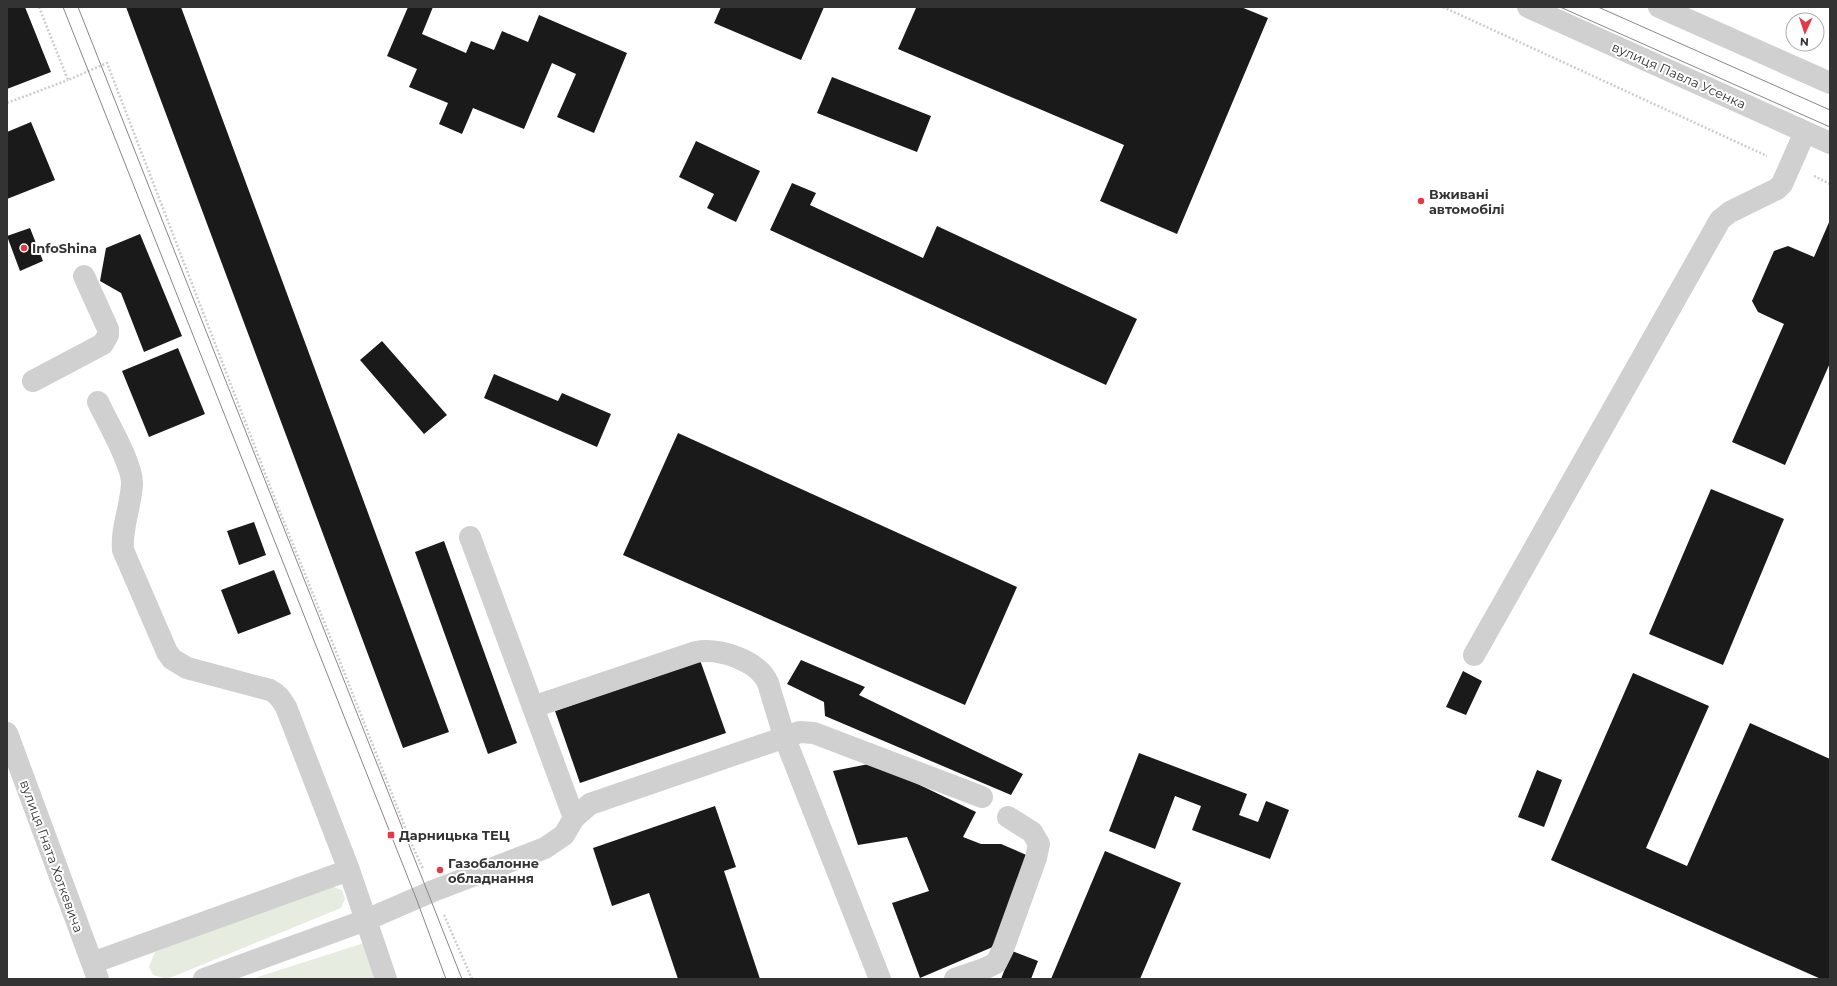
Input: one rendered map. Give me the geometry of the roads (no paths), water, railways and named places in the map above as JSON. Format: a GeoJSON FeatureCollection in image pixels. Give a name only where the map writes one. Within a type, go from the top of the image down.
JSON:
{"type":"FeatureCollection","features":[{"type":"Feature","properties":{"kind":"street","name":"вулиця Павла Усенка"},"geometry":{"type":"LineString","coordinates":[[1528,7],[1830,143]]}},
{"type":"Feature","properties":{"kind":"street"},"geometry":{"type":"LineString","coordinates":[[1659,7],[1830,83]]}},
{"type":"Feature","properties":{"kind":"street"},"geometry":{"type":"LineString","coordinates":[[1474,655],[1720,220],[1730,212],[1777,189],[1782,184],[1805,132]]}},
{"type":"Feature","properties":{"kind":"street"},"geometry":{"type":"LineString","coordinates":[[34,381],[103,344],[106,340],[108,329],[84,276]]}},
{"type":"Feature","properties":{"kind":"street"},"geometry":{"type":"LineString","coordinates":[[98,402],[131,474],[131,490],[123,533],[123,550],[167,652],[172,659],[187,668],[270,690],[277,694],[282,700],[349,870],[386,979]]}},
{"type":"Feature","properties":{"kind":"street"},"geometry":{"type":"LineString","coordinates":[[470,537],[574,818]]}},
{"type":"Feature","properties":{"kind":"street"},"geometry":{"type":"LineString","coordinates":[[533,706],[696,652],[707,650],[732,655],[764,675],[784,736],[880,979]]}},
{"type":"Feature","properties":{"kind":"street"},"geometry":{"type":"LineString","coordinates":[[204,979],[366,920],[434,891],[545,848],[564,835],[574,818],[590,804],[784,736],[800,732],[814,733],[982,797]]}},
{"type":"Feature","properties":{"kind":"street","name":"вулиця Гната Хоткевича"},"geometry":{"type":"LineString","coordinates":[[7,733],[95,971]]}},
{"type":"Feature","properties":{"kind":"street"},"geometry":{"type":"LineString","coordinates":[[955,979],[984,969],[996,963],[1003,949],[1036,858],[1039,844],[1032,832],[1008,817]]}},
{"type":"Feature","properties":{"kind":"street"},"geometry":{"type":"LineString","coordinates":[[95,971],[349,870]]}},
{"type":"Feature","properties":{"kind":"tram line"},"geometry":{"type":"LineString","coordinates":[[63,7],[416,898],[446,979]]}},
{"type":"Feature","properties":{"kind":"tram line"},"geometry":{"type":"LineString","coordinates":[[78,7],[462,979]]}},
{"type":"Feature","properties":{"kind":"tram line"},"geometry":{"type":"LineString","coordinates":[[1560,7],[1830,127]]}},
{"type":"Feature","properties":{"kind":"tram line"},"geometry":{"type":"LineString","coordinates":[[1598,7],[1830,110]]}},
{"type":"Feature","properties":{"kind":"place","name":"Вживані автомобілі"},"geometry":{"type":"Point","coordinates":[1421,201]}},
{"type":"Feature","properties":{"kind":"place","name":"InfoShina"},"geometry":{"type":"Point","coordinates":[24,248]}},
{"type":"Feature","properties":{"kind":"place","name":"Дарницька ТЕЦ"},"geometry":{"type":"Point","coordinates":[391,835]}},
{"type":"Feature","properties":{"kind":"place","name":"Газобалонне обладнання"},"geometry":{"type":"Point","coordinates":[440,870]}}]}
